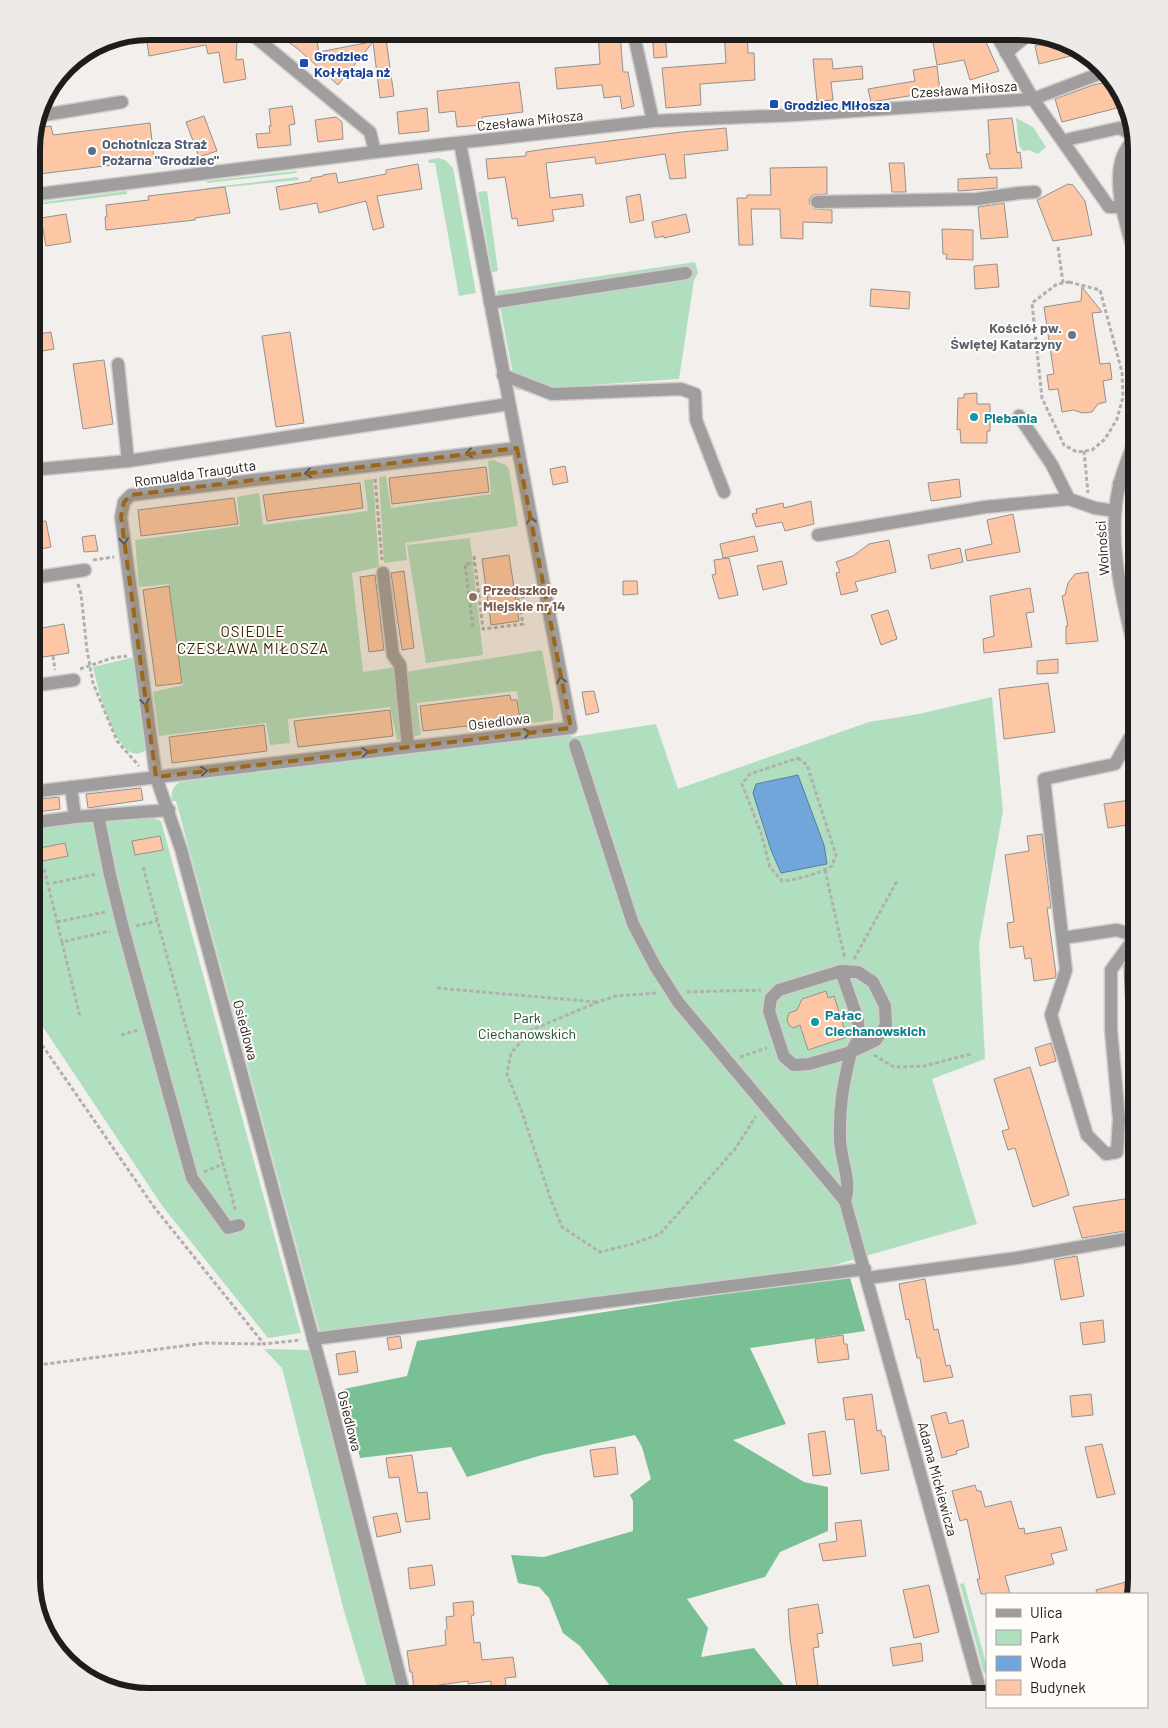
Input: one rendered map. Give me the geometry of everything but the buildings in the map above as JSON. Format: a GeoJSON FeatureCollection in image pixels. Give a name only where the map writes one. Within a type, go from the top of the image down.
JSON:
{"type":"FeatureCollection","features":[{"type":"Feature","properties":{"kind":"street"},"geometry":{"type":"LineString","coordinates":[[259,40],[370,132],[376,152]]}},
{"type":"Feature","properties":{"kind":"street"},"geometry":{"type":"LineString","coordinates":[[635,40],[653,121]]}},
{"type":"Feature","properties":{"kind":"street"},"geometry":{"type":"LineString","coordinates":[[999,40],[1033,99],[1109,207],[1122,207]]}},
{"type":"Feature","properties":{"kind":"street"},"geometry":{"type":"LineString","coordinates":[[1006,53],[1022,40]]}},
{"type":"Feature","properties":{"kind":"street","name":"Czesława Miłosza"},"geometry":{"type":"LineString","coordinates":[[40,194],[376,152],[653,121],[795,115],[1033,99],[1098,74]]}},
{"type":"Feature","properties":{"kind":"street"},"geometry":{"type":"LineString","coordinates":[[46,115],[122,102]]}},
{"type":"Feature","properties":{"kind":"street"},"geometry":{"type":"LineString","coordinates":[[1064,143],[1070,139],[1119,128],[1126,132]]}},
{"type":"Feature","properties":{"kind":"street"},"geometry":{"type":"LineString","coordinates":[[460,143],[508,404],[518,448]]}},
{"type":"Feature","properties":{"kind":"street"},"geometry":{"type":"LineString","coordinates":[[1128,146],[1122,158],[1119,183],[1122,207],[1128,229]]}},
{"type":"Feature","properties":{"kind":"street"},"geometry":{"type":"LineString","coordinates":[[817,202],[977,199],[1035,192]]}},
{"type":"Feature","properties":{"kind":"street"},"geometry":{"type":"LineString","coordinates":[[490,303],[686,273]]}},
{"type":"Feature","properties":{"kind":"street"},"geometry":{"type":"LineString","coordinates":[[118,364],[128,461]]}},
{"type":"Feature","properties":{"kind":"street"},"geometry":{"type":"LineString","coordinates":[[504,375],[552,394],[681,389],[695,394],[696,420],[724,492]]}},
{"type":"Feature","properties":{"kind":"street"},"geometry":{"type":"LineString","coordinates":[[40,469],[128,461],[508,404]]}},
{"type":"Feature","properties":{"kind":"street"},"geometry":{"type":"LineString","coordinates":[[1019,416],[1052,465],[1069,500]]}},
{"type":"Feature","properties":{"kind":"street","name":"Osiedlowa"},"geometry":{"type":"LineString","coordinates":[[403,1688],[329,1397],[182,849],[169,810],[152,777],[571,728],[518,448]]}},
{"type":"Feature","properties":{"kind":"street","name":"Romualda Traugutta"},"geometry":{"type":"LineString","coordinates":[[152,777],[121,517],[124,502],[131,495],[518,448]]}},
{"type":"Feature","properties":{"kind":"street","name":"Wolności"},"geometry":{"type":"LineString","coordinates":[[1128,460],[1119,484],[1115,511],[1115,553],[1128,616]]}},
{"type":"Feature","properties":{"kind":"street"},"geometry":{"type":"LineString","coordinates":[[1119,484],[1128,484]]}},
{"type":"Feature","properties":{"kind":"street"},"geometry":{"type":"LineString","coordinates":[[818,535],[986,508],[1069,500],[1095,508],[1115,511]]}},
{"type":"Feature","properties":{"kind":"street"},"geometry":{"type":"LineString","coordinates":[[40,574],[80,571]]}},
{"type":"Feature","properties":{"kind":"street"},"geometry":{"type":"LineString","coordinates":[[383,573],[393,655],[400,665],[408,747]]}},
{"type":"Feature","properties":{"kind":"street"},"geometry":{"type":"LineString","coordinates":[[40,685],[74,680]]}},
{"type":"Feature","properties":{"kind":"street"},"geometry":{"type":"LineString","coordinates":[[1128,741],[1115,764],[1044,779],[1066,970],[1051,1015],[1087,1135],[1106,1154],[1117,1152],[1119,1120],[1111,1030],[1111,970],[1128,947]]}},
{"type":"Feature","properties":{"kind":"street"},"geometry":{"type":"LineString","coordinates":[[575,745],[633,924],[655,966],[678,1002],[845,1201]]}},
{"type":"Feature","properties":{"kind":"street"},"geometry":{"type":"LineString","coordinates":[[40,791],[152,777]]}},
{"type":"Feature","properties":{"kind":"street"},"geometry":{"type":"LineString","coordinates":[[71,787],[75,817]]}},
{"type":"Feature","properties":{"kind":"street"},"geometry":{"type":"LineString","coordinates":[[40,822],[75,817],[169,810]]}},
{"type":"Feature","properties":{"kind":"street"},"geometry":{"type":"LineString","coordinates":[[98,815],[118,909],[192,1178],[228,1228],[239,1225]]}},
{"type":"Feature","properties":{"kind":"street"},"geometry":{"type":"LineString","coordinates":[[1063,938],[1117,930],[1128,933]]}},
{"type":"Feature","properties":{"kind":"street"},"geometry":{"type":"LineString","coordinates":[[844,971],[858,1020],[859,1038],[851,1052],[841,1092],[840,1143],[848,1192],[845,1201]]}},
{"type":"Feature","properties":{"kind":"street"},"geometry":{"type":"LineString","coordinates":[[844,971],[858,972],[873,982],[885,1006],[886,1025],[876,1040],[851,1052],[809,1064],[794,1065],[784,1057],[779,1044],[769,1011],[770,998],[779,990],[844,971]]}},
{"type":"Feature","properties":{"kind":"street","name":"Adama Mickiewicza"},"geometry":{"type":"LineString","coordinates":[[845,1201],[980,1688]]}},
{"type":"Feature","properties":{"kind":"street"},"geometry":{"type":"LineString","coordinates":[[313,1339],[866,1273],[1017,1258],[1128,1239]]}},
{"type":"Feature","properties":{"kind":"path"},"geometry":{"type":"LineString","coordinates":[[1058,247],[1063,283]]}},
{"type":"Feature","properties":{"kind":"path"},"geometry":{"type":"LineString","coordinates":[[1069,282],[1100,290],[1122,372],[1123,397],[1117,419],[1105,439],[1092,450],[1084,451],[1077,452],[1064,445],[1042,398],[1032,303],[1057,284],[1069,282]]}},
{"type":"Feature","properties":{"kind":"path"},"geometry":{"type":"LineString","coordinates":[[1084,451],[1089,496]]}},
{"type":"Feature","properties":{"kind":"path"},"geometry":{"type":"LineString","coordinates":[[375,473],[383,573]]}},
{"type":"Feature","properties":{"kind":"path"},"geometry":{"type":"LineString","coordinates":[[474,556],[483,629],[523,624],[518,598],[536,595]]}},
{"type":"Feature","properties":{"kind":"path"},"geometry":{"type":"LineString","coordinates":[[473,627],[465,564],[475,563]]}},
{"type":"Feature","properties":{"kind":"path"},"geometry":{"type":"LineString","coordinates":[[80,571],[87,650],[93,683],[117,741],[152,777]]}},
{"type":"Feature","properties":{"kind":"path"},"geometry":{"type":"LineString","coordinates":[[53,656],[56,675]]}},
{"type":"Feature","properties":{"kind":"path"},"geometry":{"type":"LineString","coordinates":[[112,658],[125,656]]}},
{"type":"Feature","properties":{"kind":"path"},"geometry":{"type":"LineString","coordinates":[[798,758],[807,765],[836,855],[832,866],[825,870],[793,879],[782,880],[770,867],[761,833],[742,784],[750,774],[798,758]]}},
{"type":"Feature","properties":{"kind":"path"},"geometry":{"type":"LineString","coordinates":[[143,867],[239,1225]]}},
{"type":"Feature","properties":{"kind":"path"},"geometry":{"type":"LineString","coordinates":[[44,869],[80,1017]]}},
{"type":"Feature","properties":{"kind":"path"},"geometry":{"type":"LineString","coordinates":[[825,870],[844,971]]}},
{"type":"Feature","properties":{"kind":"path"},"geometry":{"type":"LineString","coordinates":[[53,883],[109,872]]}},
{"type":"Feature","properties":{"kind":"path"},"geometry":{"type":"LineString","coordinates":[[844,971],[898,878]]}},
{"type":"Feature","properties":{"kind":"path"},"geometry":{"type":"LineString","coordinates":[[57,922],[118,909]]}},
{"type":"Feature","properties":{"kind":"path"},"geometry":{"type":"LineString","coordinates":[[62,942],[157,921]]}},
{"type":"Feature","properties":{"kind":"path"},"geometry":{"type":"LineString","coordinates":[[438,988],[598,1002]]}},
{"type":"Feature","properties":{"kind":"path"},"geometry":{"type":"LineString","coordinates":[[763,1105],[736,1149],[660,1234],[632,1244],[600,1252],[562,1227],[507,1074],[511,1053],[531,1030],[616,996],[672,992],[779,990]]}},
{"type":"Feature","properties":{"kind":"path"},"geometry":{"type":"LineString","coordinates":[[40,1042],[154,1207],[264,1344]]}},
{"type":"Feature","properties":{"kind":"path"},"geometry":{"type":"LineString","coordinates":[[728,1062],[779,1044]]}},
{"type":"Feature","properties":{"kind":"path"},"geometry":{"type":"LineString","coordinates":[[851,1052],[876,1056],[894,1067],[924,1066],[971,1054]]}},
{"type":"Feature","properties":{"kind":"path"},"geometry":{"type":"LineString","coordinates":[[192,1178],[222,1164]]}},
{"type":"Feature","properties":{"kind":"path"},"geometry":{"type":"LineString","coordinates":[[40,1365],[205,1342],[264,1344],[313,1339]]}},
{"type":"Feature","properties":{"kind":"highlighted area"},"geometry":{"type":"Polygon","coordinates":[[[517,448],[571,728],[156,777],[121,517],[124,502],[131,495],[517,448]]]}},
{"type":"Feature","properties":{"kind":"green space"},"geometry":{"type":"Polygon","coordinates":[[[1016,118],[1033,127],[1046,147],[1038,154],[1029,150],[1023,151],[1019,145],[1016,118]]]}},
{"type":"Feature","properties":{"kind":"green space"},"geometry":{"type":"Polygon","coordinates":[[[438,158],[445,160],[453,168],[476,293],[459,296],[435,163],[429,163],[428,160],[438,158]]]}},
{"type":"Feature","properties":{"kind":"green space"},"geometry":{"type":"Polygon","coordinates":[[[296,171],[297,173],[207,183],[207,181],[296,171]]]}},
{"type":"Feature","properties":{"kind":"green space"},"geometry":{"type":"Polygon","coordinates":[[[297,177],[299,180],[206,189],[206,188],[297,177]]]}},
{"type":"Feature","properties":{"kind":"green space"},"geometry":{"type":"Polygon","coordinates":[[[127,191],[127,194],[40,205],[40,203],[127,191]]]}},
{"type":"Feature","properties":{"kind":"green space"},"geometry":{"type":"Polygon","coordinates":[[[487,191],[498,271],[492,272],[478,192],[487,191]]]}},
{"type":"Feature","properties":{"kind":"green space"},"geometry":{"type":"Polygon","coordinates":[[[695,262],[698,273],[694,280],[679,379],[516,390],[497,291],[695,262]]]}},
{"type":"Feature","properties":{"kind":"green space"},"geometry":{"type":"Polygon","coordinates":[[[493,460],[506,465],[509,469],[518,526],[405,543],[407,560],[384,563],[379,477],[386,476],[391,508],[491,494],[488,461],[493,460]]]}},
{"type":"Feature","properties":{"kind":"green space"},"geometry":{"type":"Polygon","coordinates":[[[373,479],[379,567],[352,573],[363,672],[396,667],[403,739],[397,740],[390,707],[288,719],[290,743],[270,745],[266,723],[159,736],[153,692],[183,685],[169,584],[139,587],[135,540],[240,526],[237,497],[259,493],[263,525],[368,511],[364,480],[373,479]]]}},
{"type":"Feature","properties":{"kind":"green space"},"geometry":{"type":"Polygon","coordinates":[[[470,538],[483,655],[426,663],[407,545],[470,538]]]}},
{"type":"Feature","properties":{"kind":"green space"},"geometry":{"type":"Polygon","coordinates":[[[542,650],[553,708],[553,720],[521,725],[517,691],[417,703],[421,735],[410,737],[405,672],[542,650]]]}},
{"type":"Feature","properties":{"kind":"green space"},"geometry":{"type":"Polygon","coordinates":[[[130,658],[137,662],[147,749],[137,754],[127,750],[118,739],[104,708],[93,667],[130,658]]]}},
{"type":"Feature","properties":{"kind":"green space","name":"Park Ciechanowskich"},"geometry":{"type":"Polygon","coordinates":[[[992,697],[1003,811],[979,944],[985,1059],[932,1079],[977,1224],[831,1266],[320,1333],[176,801],[172,801],[172,792],[175,786],[180,782],[571,733],[572,737],[656,724],[678,789],[869,722],[919,714],[992,697]]]}},
{"type":"Feature","properties":{"kind":"green space"},"geometry":{"type":"Polygon","coordinates":[[[146,816],[161,821],[301,1333],[268,1338],[163,1207],[40,1022],[40,827],[146,816]]]}},
{"type":"Feature","properties":{"kind":"green space"},"geometry":{"type":"Polygon","coordinates":[[[849,1274],[865,1331],[750,1348],[786,1424],[733,1440],[804,1482],[828,1487],[828,1531],[780,1552],[765,1577],[687,1599],[708,1628],[701,1657],[754,1648],[786,1688],[657,1688],[654,1685],[634,1688],[612,1688],[580,1646],[563,1633],[549,1598],[539,1587],[518,1583],[511,1555],[544,1557],[633,1531],[633,1501],[630,1495],[651,1479],[642,1447],[635,1435],[542,1455],[467,1477],[451,1447],[360,1458],[344,1389],[407,1376],[417,1341],[849,1274]]]}},
{"type":"Feature","properties":{"kind":"green space"},"geometry":{"type":"Polygon","coordinates":[[[264,1349],[310,1350],[396,1688],[367,1688],[344,1611],[282,1368],[264,1349]]]}},
{"type":"Feature","properties":{"kind":"green space"},"geometry":{"type":"Polygon","coordinates":[[[964,1583],[986,1663],[986,1672],[984,1673],[960,1584],[964,1583]]]}},
{"type":"Feature","properties":{"kind":"water"},"geometry":{"type":"Polygon","coordinates":[[[798,775],[824,845],[827,864],[781,873],[771,850],[753,793],[756,784],[798,775]]]}},
{"type":"Feature","properties":{"kind":"place","name":"Grodziec Kołłątaja nż"},"geometry":{"type":"Point","coordinates":[304,63]}},
{"type":"Feature","properties":{"kind":"place","name":"Grodziec Miłosza"},"geometry":{"type":"Point","coordinates":[774,104]}},
{"type":"Feature","properties":{"kind":"place","name":"Ochotnicza Straż Pożarna \"Grodziec\""},"geometry":{"type":"Point","coordinates":[92,151]}},
{"type":"Feature","properties":{"kind":"place","name":"Kościół pw. Świętej Katarzyny"},"geometry":{"type":"Point","coordinates":[1072,335]}},
{"type":"Feature","properties":{"kind":"place","name":"Plebania"},"geometry":{"type":"Point","coordinates":[974,417]}},
{"type":"Feature","properties":{"kind":"place","name":"Przedszkole Miejskie nr 14"},"geometry":{"type":"Point","coordinates":[473,597]}},
{"type":"Feature","properties":{"kind":"place","name":"Pałac Ciechanowskich"},"geometry":{"type":"Point","coordinates":[815,1022]}},
{"type":"Feature","properties":{"kind":"district","name":"OSIEDLE CZESŁAWA MIŁOSZA"},"geometry":{"type":"Point","coordinates":[253,640]}}]}
